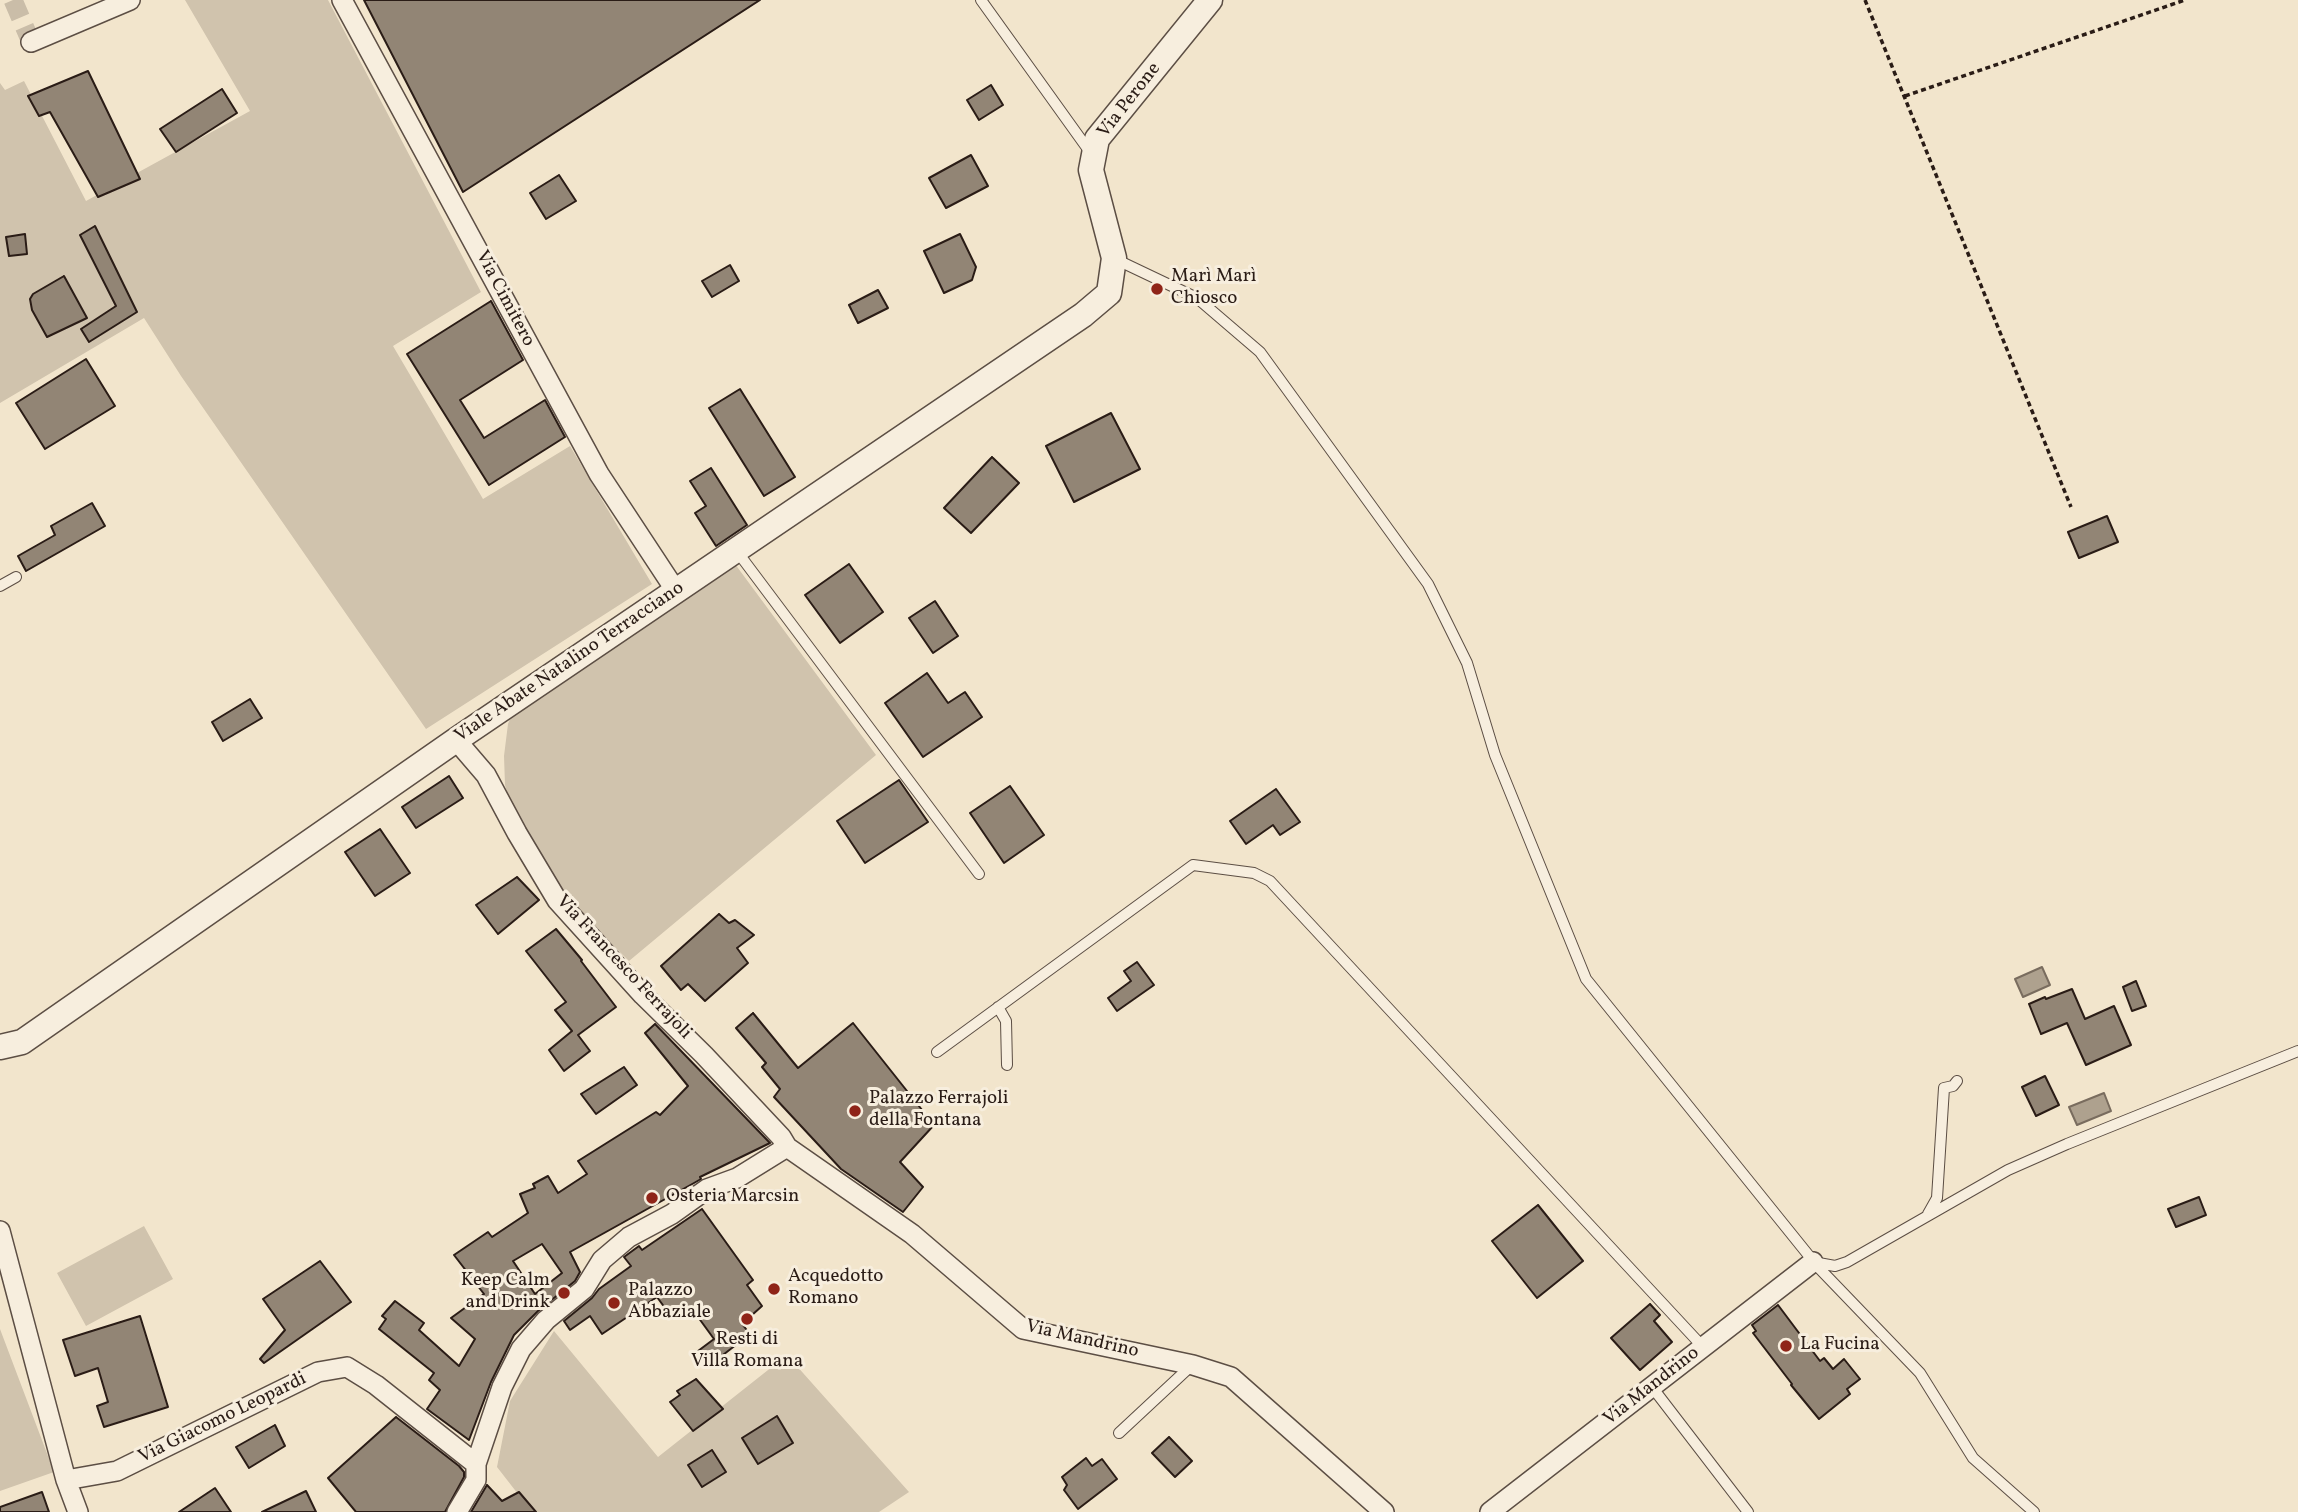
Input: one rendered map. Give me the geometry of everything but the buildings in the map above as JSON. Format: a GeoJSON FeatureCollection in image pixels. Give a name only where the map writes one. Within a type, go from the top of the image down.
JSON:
{"type":"FeatureCollection","features":[{"type":"Feature","properties":{"kind":"street"},"geometry":{"type":"LineString","coordinates":[[31,42],[130,0]]}},
{"type":"Feature","properties":{"kind":"street","name":"Via Cimitero"},"geometry":{"type":"LineString","coordinates":[[342,0],[599,474],[676,591]]}},
{"type":"Feature","properties":{"kind":"street","name":"Via Perone"},"geometry":{"type":"LineString","coordinates":[[1114,258],[1091,170],[1097,139],[1210,0]]}},
{"type":"Feature","properties":{"kind":"street","name":"Viale Abate Natalino Terracciano"},"geometry":{"type":"LineString","coordinates":[[0,1047],[22,1042],[456,740],[1083,315],[1109,293],[1114,258]]}},
{"type":"Feature","properties":{"kind":"street","name":"Via Francesco Ferrajoli"},"geometry":{"type":"LineString","coordinates":[[456,740],[486,775],[558,900],[643,995],[782,1137],[787,1147]]}},
{"type":"Feature","properties":{"kind":"street"},"geometry":{"type":"LineString","coordinates":[[457,1512],[476,1480],[476,1464],[502,1387],[521,1349],[546,1320],[584,1289],[602,1260],[629,1237],[672,1214],[707,1189],[737,1178],[787,1147]]}},
{"type":"Feature","properties":{"kind":"street","name":"Via Mandrino"},"geometry":{"type":"LineString","coordinates":[[787,1147],[912,1234],[1023,1329],[1193,1365],[1231,1377],[1384,1512]]}},
{"type":"Feature","properties":{"kind":"street"},"geometry":{"type":"LineString","coordinates":[[0,1231],[66,1480],[78,1512]]}},
{"type":"Feature","properties":{"kind":"street","name":"Via Mandrino"},"geometry":{"type":"LineString","coordinates":[[1490,1512],[1814,1262]]}},
{"type":"Feature","properties":{"kind":"street","name":"Via Giacomo Leopardi"},"geometry":{"type":"LineString","coordinates":[[66,1480],[117,1471],[318,1372],[347,1367],[376,1385],[476,1464]]}},
{"type":"Feature","properties":{"kind":"lane"},"geometry":{"type":"LineString","coordinates":[[981,0],[1094,158]]}},
{"type":"Feature","properties":{"kind":"lane"},"geometry":{"type":"LineString","coordinates":[[1114,258],[1197,298],[1260,352],[1428,584],[1467,663],[1495,755],[1586,979],[1814,1262],[1920,1373],[1973,1458],[2034,1512]]}},
{"type":"Feature","properties":{"kind":"lane"},"geometry":{"type":"LineString","coordinates":[[736,550],[979,874]]}},
{"type":"Feature","properties":{"kind":"lane"},"geometry":{"type":"LineString","coordinates":[[0,586],[16,577]]}},
{"type":"Feature","properties":{"kind":"lane"},"geometry":{"type":"LineString","coordinates":[[937,1052],[1193,865],[1254,873],[1270,881],[1703,1347]]}},
{"type":"Feature","properties":{"kind":"lane"},"geometry":{"type":"LineString","coordinates":[[998,1007],[1006,1021],[1007,1065]]}},
{"type":"Feature","properties":{"kind":"lane"},"geometry":{"type":"LineString","coordinates":[[1814,1262],[1835,1266],[1847,1262],[2008,1170],[2298,1051]]}},
{"type":"Feature","properties":{"kind":"lane"},"geometry":{"type":"LineString","coordinates":[[1927,1214],[1937,1198],[1944,1088],[1957,1082]]}},
{"type":"Feature","properties":{"kind":"lane"},"geometry":{"type":"LineString","coordinates":[[1119,1433],[1193,1365]]}},
{"type":"Feature","properties":{"kind":"lane"},"geometry":{"type":"LineString","coordinates":[[1652,1387],[1748,1512]]}},
{"type":"Feature","properties":{"kind":"path"},"geometry":{"type":"LineString","coordinates":[[1865,0],[2071,507]]}},
{"type":"Feature","properties":{"kind":"path"},"geometry":{"type":"LineString","coordinates":[[1905,96],[2185,0]]}},
{"type":"Feature","properties":{"kind":"shaded area"},"geometry":{"type":"Polygon","coordinates":[[[185,0],[328,0],[481,292],[393,346],[483,499],[570,446],[652,584],[426,729],[181,376],[144,318],[0,403],[0,83],[5,90],[24,81],[86,201],[250,111],[185,0]]]}},
{"type":"Feature","properties":{"kind":"shaded area"},"geometry":{"type":"Polygon","coordinates":[[[735,564],[876,755],[629,961],[563,897],[509,800],[505,785],[504,756],[508,724],[512,713],[735,564]]]}},
{"type":"Feature","properties":{"kind":"shaded area"},"geometry":{"type":"Polygon","coordinates":[[[2042,967],[2050,985],[2023,997],[2015,979],[2042,967]]]}},
{"type":"Feature","properties":{"kind":"shaded area"},"geometry":{"type":"Polygon","coordinates":[[[2104,1093],[2111,1111],[2077,1125],[2069,1107],[2104,1093]]]}},
{"type":"Feature","properties":{"kind":"shaded area"},"geometry":{"type":"Polygon","coordinates":[[[144,1226],[173,1279],[86,1326],[57,1273],[144,1226]]]}},
{"type":"Feature","properties":{"kind":"shaded area"},"geometry":{"type":"Polygon","coordinates":[[[0,1329],[54,1472],[0,1491],[0,1329]]]}},
{"type":"Feature","properties":{"kind":"shaded area"},"geometry":{"type":"Polygon","coordinates":[[[554,1331],[658,1457],[787,1355],[909,1492],[879,1512],[532,1512],[497,1467],[510,1401],[554,1331]]]}},
{"type":"Feature","properties":{"kind":"tunnel"},"geometry":{"type":"LineString","coordinates":[[13,0],[31,42]]}},
{"type":"Feature","properties":{"kind":"place","name":"Marì Marì Chiosco"},"geometry":{"type":"Point","coordinates":[1157,289]}},
{"type":"Feature","properties":{"kind":"place","name":"Palazzo Ferrajoli della Fontana"},"geometry":{"type":"Point","coordinates":[855,1111]}},
{"type":"Feature","properties":{"kind":"place","name":"Osteria Marcsin"},"geometry":{"type":"Point","coordinates":[652,1198]}},
{"type":"Feature","properties":{"kind":"place","name":"Acquedotto Romano"},"geometry":{"type":"Point","coordinates":[774,1289]}},
{"type":"Feature","properties":{"kind":"place","name":"Keep Calm and Drink"},"geometry":{"type":"Point","coordinates":[564,1293]}},
{"type":"Feature","properties":{"kind":"place","name":"Palazzo Abbaziale"},"geometry":{"type":"Point","coordinates":[614,1303]}},
{"type":"Feature","properties":{"kind":"place","name":"Resti di Villa Romana"},"geometry":{"type":"Point","coordinates":[747,1319]}},
{"type":"Feature","properties":{"kind":"place","name":"La Fucina"},"geometry":{"type":"Point","coordinates":[1786,1346]}}]}
